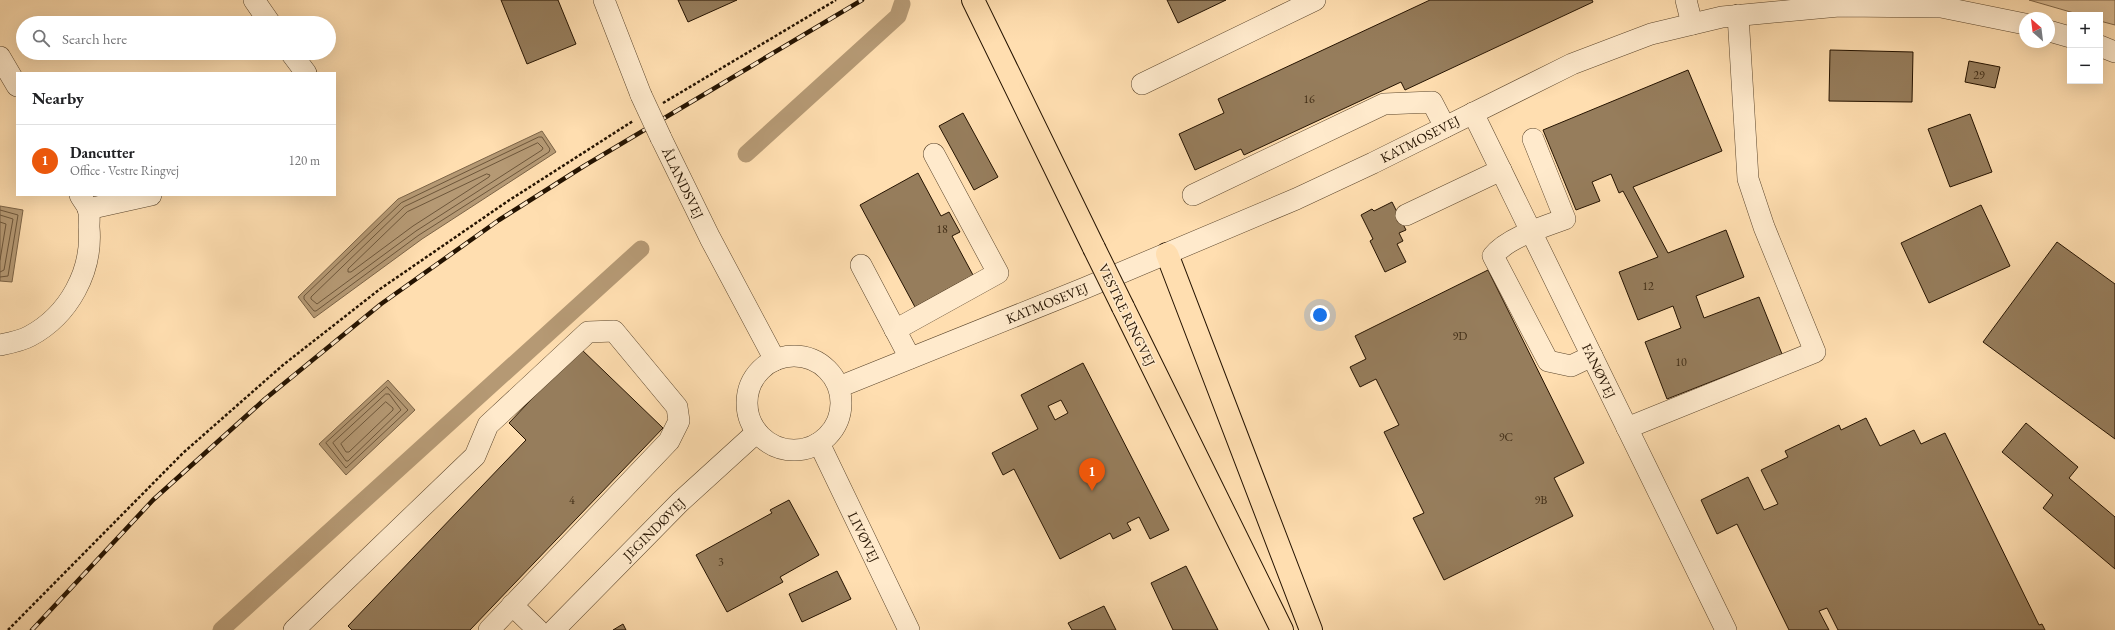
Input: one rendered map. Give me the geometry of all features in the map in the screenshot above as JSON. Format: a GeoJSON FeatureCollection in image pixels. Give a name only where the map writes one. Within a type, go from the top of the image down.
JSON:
{"type":"FeatureCollection","features":[{"type":"Feature","properties":{"kind":"main road","name":"VESTRE RINGVEJ"},"geometry":{"type":"LineString","coordinates":[[974,3],[1282,630]]}},
{"type":"Feature","properties":{"kind":"main road"},"geometry":{"type":"LineString","coordinates":[[1167,254],[1311,630]]}},
{"type":"Feature","properties":{"kind":"street"},"geometry":{"type":"LineString","coordinates":[[254,0],[265,16]]}},
{"type":"Feature","properties":{"kind":"street","name":"ÅLANDSVEJ"},"geometry":{"type":"LineString","coordinates":[[604,0],[650,100],[661,138],[710,238],[775,360]]}},
{"type":"Feature","properties":{"kind":"street"},"geometry":{"type":"LineString","coordinates":[[1142,84],[1315,0]]}},
{"type":"Feature","properties":{"kind":"street"},"geometry":{"type":"LineString","coordinates":[[1686,0],[1692,24]]}},
{"type":"Feature","properties":{"kind":"street","name":"KATMOSEVEJ"},"geometry":{"type":"LineString","coordinates":[[839,387],[1167,254],[1303,196],[1572,64],[1650,34],[1722,17],[1839,3],[1940,7],[2019,23]]}},
{"type":"Feature","properties":{"kind":"street"},"geometry":{"type":"LineString","coordinates":[[1627,428],[1815,352],[1764,227],[1748,179],[1738,15]]}},
{"type":"Feature","properties":{"kind":"street"},"geometry":{"type":"LineString","coordinates":[[2055,33],[2067,36]]}},
{"type":"Feature","properties":{"kind":"street"},"geometry":{"type":"LineString","coordinates":[[2103,47],[2115,52]]}},
{"type":"Feature","properties":{"kind":"street"},"geometry":{"type":"LineString","coordinates":[[0,57],[16,84]]}},
{"type":"Feature","properties":{"kind":"street"},"geometry":{"type":"LineString","coordinates":[[296,60],[305,72]]}},
{"type":"Feature","properties":{"kind":"street"},"geometry":{"type":"LineString","coordinates":[[1193,195],[1384,104],[1432,102],[1445,127]]}},
{"type":"Feature","properties":{"kind":"street","name":"FANØVEJ"},"geometry":{"type":"LineString","coordinates":[[1473,113],[1726,630]]}},
{"type":"Feature","properties":{"kind":"street"},"geometry":{"type":"LineString","coordinates":[[1533,139],[1565,218],[1531,232],[1498,250],[1493,256],[1548,361],[1571,366],[1592,356]]}},
{"type":"Feature","properties":{"kind":"street"},"geometry":{"type":"LineString","coordinates":[[895,330],[998,273],[934,154]]}},
{"type":"Feature","properties":{"kind":"street"},"geometry":{"type":"LineString","coordinates":[[1406,215],[1501,170]]}},
{"type":"Feature","properties":{"kind":"street"},"geometry":{"type":"LineString","coordinates":[[0,345],[29,337],[50,322],[67,304],[80,283],[88,261],[90,235],[84,202],[141,196]]}},
{"type":"Feature","properties":{"kind":"street"},"geometry":{"type":"LineString","coordinates":[[861,265],[910,358]]}},
{"type":"Feature","properties":{"kind":"street"},"geometry":{"type":"LineString","coordinates":[[294,630],[475,456],[488,425],[588,332],[614,331],[677,407],[679,421],[668,441],[489,630]]}},
{"type":"Feature","properties":{"kind":"street"},"geometry":{"type":"LineString","coordinates":[[790,356],[798,356],[820,363],[831,373],[839,387],[842,403],[839,418],[831,432],[819,443],[806,448],[786,449],[767,441],[757,432],[750,420],[747,406],[749,392],[754,379],[763,368],[775,360],[790,356]]}},
{"type":"Feature","properties":{"kind":"street","name":"JEGINDØVEJ"},"geometry":{"type":"LineString","coordinates":[[554,630],[680,502],[757,432]]}},
{"type":"Feature","properties":{"kind":"street","name":"LIVØVEJ"},"geometry":{"type":"LineString","coordinates":[[819,443],[909,630]]}},
{"type":"Feature","properties":{"kind":"street"},"geometry":{"type":"LineString","coordinates":[[512,605],[538,630]]}},
{"type":"Feature","properties":{"kind":"path"},"geometry":{"type":"LineString","coordinates":[[650,100],[836,0]]}},
{"type":"Feature","properties":{"kind":"path"},"geometry":{"type":"LineString","coordinates":[[8,630],[183,452],[283,364],[380,289],[508,201],[638,118]]}},
{"type":"Feature","properties":{"kind":"shaded area"},"geometry":{"type":"Polygon","coordinates":[[[2029,0],[2115,0],[2115,25],[2103,22],[2103,12],[2071,12],[2029,0]]]}},
{"type":"Feature","properties":{"kind":"water"},"geometry":{"type":"Polygon","coordinates":[[[542,131],[556,152],[422,239],[314,318],[298,297],[398,199],[542,131]]]}},
{"type":"Feature","properties":{"kind":"water"},"geometry":{"type":"Polygon","coordinates":[[[0,206],[23,210],[12,282],[0,281],[0,206]]]}},
{"type":"Feature","properties":{"kind":"water"},"geometry":{"type":"Polygon","coordinates":[[[388,380],[415,410],[346,475],[319,444],[388,380]]]}},
{"type":"Feature","properties":{"kind":"building"},"geometry":{"type":"Polygon","coordinates":[[[501,0],[558,0],[576,44],[527,64],[501,0]]]}},
{"type":"Feature","properties":{"kind":"building"},"geometry":{"type":"Polygon","coordinates":[[[678,0],[737,0],[688,22],[678,0]]]}},
{"type":"Feature","properties":{"kind":"building"},"geometry":{"type":"Polygon","coordinates":[[[1167,0],[1226,0],[1178,23],[1167,0]]]}},
{"type":"Feature","properties":{"kind":"building"},"geometry":{"type":"Polygon","coordinates":[[[1430,0],[1592,0],[1593,2],[1405,90],[1401,82],[1244,155],[1241,149],[1195,170],[1179,134],[1224,113],[1218,99],[1430,0]]]}},
{"type":"Feature","properties":{"kind":"building"},"geometry":{"type":"Polygon","coordinates":[[[1830,50],[1913,52],[1912,102],[1829,101],[1830,50]]]}},
{"type":"Feature","properties":{"kind":"building"},"geometry":{"type":"Polygon","coordinates":[[[1969,61],[2000,67],[1995,88],[1965,82],[1969,61]]]}},
{"type":"Feature","properties":{"kind":"building"},"geometry":{"type":"Polygon","coordinates":[[[1688,70],[1722,151],[1633,187],[1668,253],[1726,230],[1744,277],[1696,296],[1704,318],[1759,297],[1782,354],[1667,399],[1645,342],[1681,328],[1673,306],[1638,320],[1619,272],[1658,257],[1623,191],[1619,193],[1611,174],[1592,182],[1600,201],[1576,210],[1543,130],[1688,70]]]}},
{"type":"Feature","properties":{"kind":"building"},"geometry":{"type":"Polygon","coordinates":[[[963,113],[998,177],[974,190],[939,126],[963,113]]]}},
{"type":"Feature","properties":{"kind":"building"},"geometry":{"type":"Polygon","coordinates":[[[1970,114],[1992,172],[1950,187],[1928,129],[1970,114]]]}},
{"type":"Feature","properties":{"kind":"building"},"geometry":{"type":"Polygon","coordinates":[[[918,173],[941,216],[949,212],[960,232],[952,236],[973,275],[915,307],[860,205],[918,173]]]}},
{"type":"Feature","properties":{"kind":"building"},"geometry":{"type":"Polygon","coordinates":[[[1392,202],[1406,230],[1399,233],[1403,241],[1397,244],[1406,262],[1385,272],[1370,241],[1373,239],[1361,215],[1372,209],[1374,211],[1392,202]]]}},
{"type":"Feature","properties":{"kind":"building"},"geometry":{"type":"Polygon","coordinates":[[[1981,205],[2010,266],[1929,303],[1901,243],[1981,205]]]}},
{"type":"Feature","properties":{"kind":"building"},"geometry":{"type":"Polygon","coordinates":[[[2057,242],[2115,284],[2115,439],[1983,342],[2057,242]]]}},
{"type":"Feature","properties":{"kind":"building"},"geometry":{"type":"Polygon","coordinates":[[[1488,270],[1584,463],[1554,478],[1573,516],[1444,580],[1413,518],[1424,513],[1384,432],[1399,425],[1376,379],[1360,387],[1350,367],[1366,359],[1355,336],[1488,270]]]}},
{"type":"Feature","properties":{"kind":"building"},"geometry":{"type":"Polygon","coordinates":[[[580,348],[663,428],[470,630],[352,630],[348,626],[526,440],[509,423],[580,348]]]}},
{"type":"Feature","properties":{"kind":"building"},"geometry":{"type":"Polygon","coordinates":[[[1083,363],[1169,530],[1150,539],[1139,517],[1127,523],[1131,530],[1113,539],[1110,533],[1060,559],[1014,469],[1003,475],[992,453],[1038,429],[1021,395],[1083,363]],[[1061,400],[1048,406],[1055,420],[1068,413],[1061,400]]]}},
{"type":"Feature","properties":{"kind":"building"},"geometry":{"type":"Polygon","coordinates":[[[1866,418],[1880,446],[1914,430],[1921,444],[1945,433],[2039,625],[2042,624],[2045,630],[1838,630],[1827,608],[1819,611],[1829,630],[1789,630],[1737,524],[1717,534],[1701,500],[1748,477],[1764,510],[1778,504],[1761,470],[1788,457],[1785,451],[1839,425],[1841,430],[1866,418]]]}},
{"type":"Feature","properties":{"kind":"building"},"geometry":{"type":"Polygon","coordinates":[[[2026,423],[2078,467],[2069,478],[2115,517],[2115,569],[2043,508],[2053,495],[2002,452],[2026,423]]]}},
{"type":"Feature","properties":{"kind":"building"},"geometry":{"type":"Polygon","coordinates":[[[789,500],[819,555],[780,577],[783,582],[727,612],[696,555],[772,513],[770,510],[789,500]]]}},
{"type":"Feature","properties":{"kind":"building"},"geometry":{"type":"Polygon","coordinates":[[[1186,566],[1218,630],[1173,630],[1151,583],[1186,566]]]}},
{"type":"Feature","properties":{"kind":"building"},"geometry":{"type":"Polygon","coordinates":[[[837,571],[851,599],[802,622],[789,594],[837,571]]]}},
{"type":"Feature","properties":{"kind":"building"},"geometry":{"type":"Polygon","coordinates":[[[1104,606],[1116,630],[1072,630],[1068,623],[1104,606]]]}},
{"type":"Feature","properties":{"kind":"building"},"geometry":{"type":"Polygon","coordinates":[[[623,624],[626,630],[613,630],[623,624]]]}},
{"type":"Feature","properties":{"kind":"waterway"},"geometry":{"type":"LineString","coordinates":[[746,154],[898,16],[902,4]]}},
{"type":"Feature","properties":{"kind":"waterway"},"geometry":{"type":"LineString","coordinates":[[221,630],[641,249]]}},
{"type":"Feature","properties":{"kind":"railway"},"geometry":{"type":"LineString","coordinates":[[32,630],[153,500],[265,399],[381,304],[499,220],[584,166],[862,0]]}},
{"type":"Feature","properties":{"kind":"place","name":"Dancutter"},"geometry":{"type":"Point","coordinates":[1092,491]}}]}
